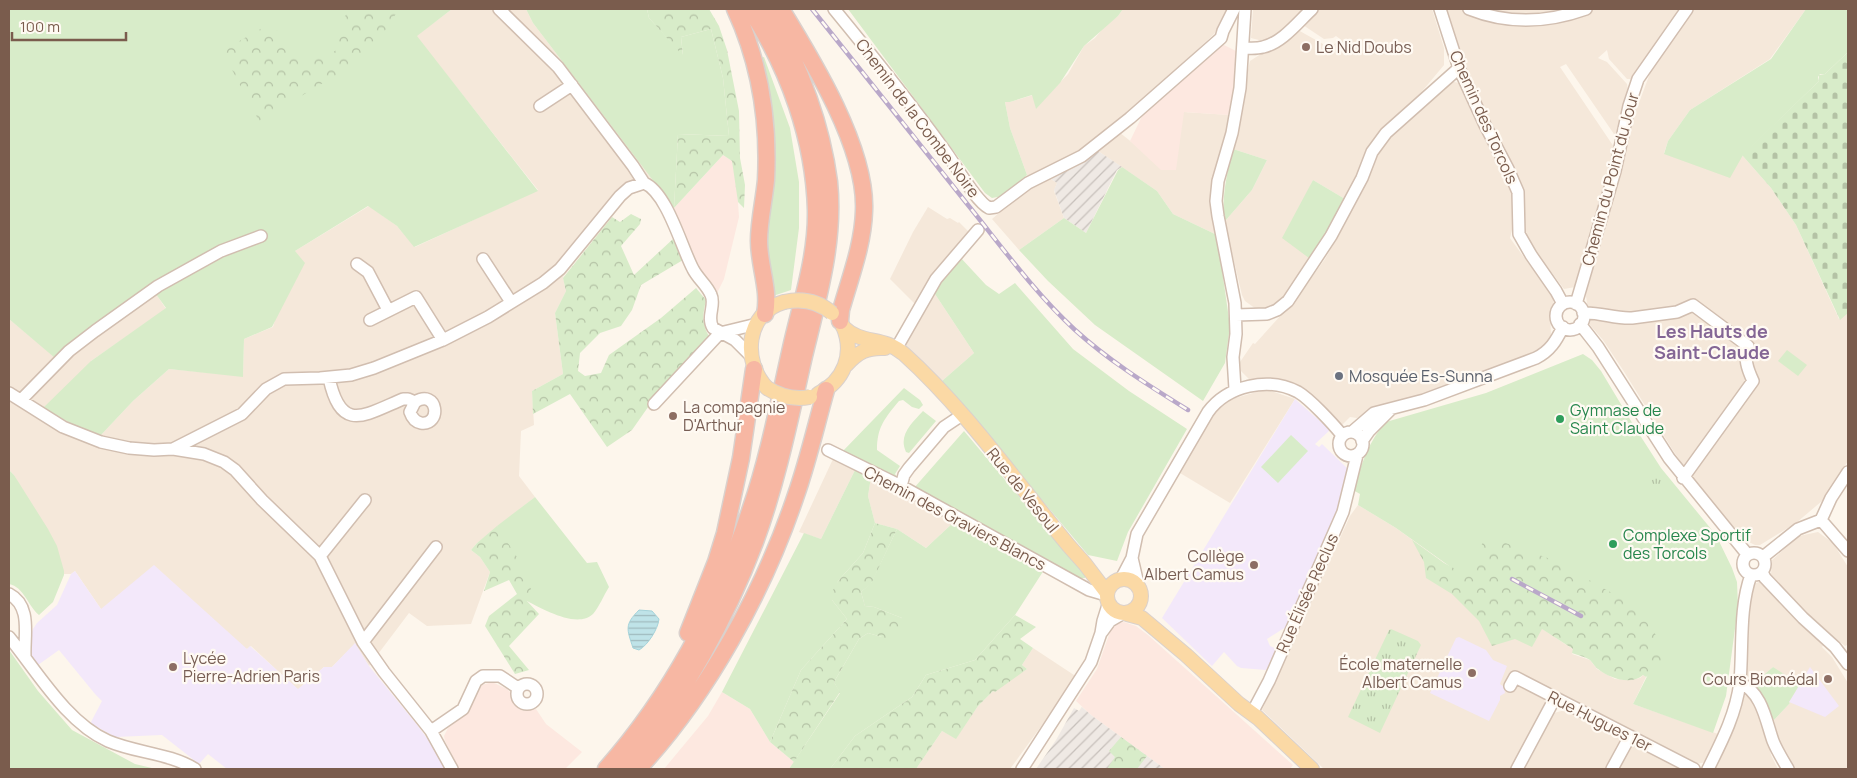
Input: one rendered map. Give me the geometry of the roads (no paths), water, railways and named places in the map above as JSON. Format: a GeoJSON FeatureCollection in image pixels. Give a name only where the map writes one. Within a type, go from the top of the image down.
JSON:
{"type":"FeatureCollection","features":[{"type":"Feature","properties":{"kind":"highway"},"geometry":{"type":"LineString","coordinates":[[736,9],[746,32],[756,64],[764,109],[766,170],[759,243],[766,293],[761,319]]}},
{"type":"Feature","properties":{"kind":"highway"},"geometry":{"type":"LineString","coordinates":[[606,769],[642,726],[684,658],[709,613],[731,564],[752,507],[768,451],[813,255],[816,212],[814,184],[807,142],[785,74],[750,9]]}},
{"type":"Feature","properties":{"kind":"highway"},"geometry":{"type":"LineString","coordinates":[[625,769],[663,718],[695,668],[725,612],[744,570],[771,492],[828,257],[830,197],[821,140],[809,96],[798,68],[768,9]]}},
{"type":"Feature","properties":{"kind":"highway"},"geometry":{"type":"LineString","coordinates":[[781,9],[809,57],[837,112],[862,176],[864,193],[863,226],[860,244],[838,321]]}},
{"type":"Feature","properties":{"kind":"highway"},"geometry":{"type":"LineString","coordinates":[[624,748],[684,642],[716,562],[733,498],[751,393],[752,362]]}},
{"type":"Feature","properties":{"kind":"highway"},"geometry":{"type":"LineString","coordinates":[[638,769],[697,694],[751,603],[775,549],[796,494],[826,390]]}},
{"type":"Feature","properties":{"kind":"main road"},"geometry":{"type":"LineString","coordinates":[[846,364],[847,341],[838,321],[826,308],[812,302],[800,300],[784,302],[773,307],[761,319],[750,341],[752,362],[761,382],[779,395],[791,398],[810,397],[826,390],[840,377],[846,364],[854,356],[865,350],[872,348],[896,349]]}},
{"type":"Feature","properties":{"kind":"main road","name":"Rue de Vesoul"},"geometry":{"type":"LineString","coordinates":[[838,321],[854,337],[887,342],[902,352],[918,367],[962,414],[1058,533],[1089,568],[1107,598]]}},
{"type":"Feature","properties":{"kind":"main road","name":"Rue de Vesoul"},"geometry":{"type":"LineString","coordinates":[[1089,568],[1120,580]]}},
{"type":"Feature","properties":{"kind":"main road"},"geometry":{"type":"LineString","coordinates":[[1186,655],[1154,620],[1130,580],[1120,580],[1110,585],[1107,598],[1117,612],[1142,618],[1186,655],[1239,704],[1252,713],[1312,769]]}},
{"type":"Feature","properties":{"kind":"main road"},"geometry":{"type":"LineString","coordinates":[[1124,614],[1136,610],[1140,594]]}},
{"type":"Feature","properties":{"kind":"street"},"geometry":{"type":"LineString","coordinates":[[499,9],[546,54],[572,85],[644,183],[651,187],[672,217],[692,268],[712,296],[711,324],[713,328],[740,344],[752,362]]}},
{"type":"Feature","properties":{"kind":"street","name":"Chemin de la Combe Noire"},"geometry":{"type":"LineString","coordinates":[[834,9],[925,123],[976,196],[989,208],[996,207],[1028,184],[1082,156],[1130,118],[1221,38],[1234,9]]}},
{"type":"Feature","properties":{"kind":"street"},"geometry":{"type":"LineString","coordinates":[[1235,389],[1232,357],[1236,334],[1236,315],[1216,201],[1218,182],[1232,133],[1239,98],[1245,9]]}},
{"type":"Feature","properties":{"kind":"street"},"geometry":{"type":"LineString","coordinates":[[1221,38],[1243,45],[1263,47],[1271,45],[1312,9]]}},
{"type":"Feature","properties":{"kind":"street","name":"Chemin des Torcols"},"geometry":{"type":"LineString","coordinates":[[1440,9],[1459,68],[1518,192],[1519,234],[1563,304]]}},
{"type":"Feature","properties":{"kind":"street"},"geometry":{"type":"LineString","coordinates":[[1469,9],[1500,19],[1521,20],[1557,18],[1586,9]]}},
{"type":"Feature","properties":{"kind":"street","name":"Chemin du Point du Jour"},"geometry":{"type":"LineString","coordinates":[[1580,314],[1629,106],[1638,79],[1687,9]]}},
{"type":"Feature","properties":{"kind":"street"},"geometry":{"type":"LineString","coordinates":[[1236,315],[1267,314],[1277,310],[1288,301],[1332,236],[1362,178],[1372,152],[1386,134],[1459,68]]}},
{"type":"Feature","properties":{"kind":"street"},"geometry":{"type":"LineString","coordinates":[[540,106],[572,85]]}},
{"type":"Feature","properties":{"kind":"street"},"geometry":{"type":"LineString","coordinates":[[173,449],[242,414],[274,383],[284,379],[328,378],[351,375],[374,368],[443,340],[488,317],[543,283],[560,269],[620,196],[629,188],[644,183]]}},
{"type":"Feature","properties":{"kind":"street"},"geometry":{"type":"LineString","coordinates":[[896,349],[936,279],[978,230]]}},
{"type":"Feature","properties":{"kind":"street"},"geometry":{"type":"LineString","coordinates":[[21,400],[69,351],[95,330],[158,286],[222,250],[261,236]]}},
{"type":"Feature","properties":{"kind":"street"},"geometry":{"type":"LineString","coordinates":[[483,259],[511,302]]}},
{"type":"Feature","properties":{"kind":"street"},"geometry":{"type":"LineString","coordinates":[[357,264],[368,272],[388,310]]}},
{"type":"Feature","properties":{"kind":"street"},"geometry":{"type":"LineString","coordinates":[[370,320],[416,297],[443,340]]}},
{"type":"Feature","properties":{"kind":"street"},"geometry":{"type":"LineString","coordinates":[[1580,314],[1570,329],[1563,328],[1556,318],[1557,310],[1563,304],[1572,302],[1580,314],[1598,347],[1669,458],[1683,478],[1747,554]]}},
{"type":"Feature","properties":{"kind":"street"},"geometry":{"type":"LineString","coordinates":[[1580,314],[1594,313],[1632,318],[1678,312],[1693,305],[1748,346],[1746,364],[1753,381],[1683,478]]}},
{"type":"Feature","properties":{"kind":"street"},"geometry":{"type":"LineString","coordinates":[[654,404],[720,333],[761,319]]}},
{"type":"Feature","properties":{"kind":"street"},"geometry":{"type":"LineString","coordinates":[[1120,580],[1132,558],[1137,534],[1208,412],[1215,402],[1235,389],[1266,385],[1278,386],[1299,392],[1334,426],[1347,433],[1358,434],[1362,440],[1362,448],[1352,455],[1342,452],[1338,446],[1347,433],[1374,413],[1424,400],[1536,358],[1550,348],[1563,328]]}},
{"type":"Feature","properties":{"kind":"street"},"geometry":{"type":"LineString","coordinates":[[328,378],[332,394],[339,408],[354,416],[365,415],[403,399],[408,398],[415,402]]}},
{"type":"Feature","properties":{"kind":"street"},"geometry":{"type":"LineString","coordinates":[[9,392],[63,427],[100,442],[129,448],[173,449],[204,454],[224,462],[235,470],[262,500],[320,556],[363,642],[432,731],[452,769]]}},
{"type":"Feature","properties":{"kind":"street"},"geometry":{"type":"LineString","coordinates":[[1362,440],[1378,420],[1391,409]]}},
{"type":"Feature","properties":{"kind":"street"},"geometry":{"type":"LineString","coordinates":[[901,486],[904,475],[909,468],[944,427],[962,414]]}},
{"type":"Feature","properties":{"kind":"street","name":"Chemin des Graviers Blancs"},"geometry":{"type":"LineString","coordinates":[[828,450],[901,486],[1107,598]]}},
{"type":"Feature","properties":{"kind":"street","name":"Rue Élisée Reclus"},"geometry":{"type":"LineString","coordinates":[[1252,713],[1269,681],[1340,519],[1353,470],[1352,455]]}},
{"type":"Feature","properties":{"kind":"street"},"geometry":{"type":"LineString","coordinates":[[1763,557],[1798,530],[1820,520],[1831,498],[1848,472]]}},
{"type":"Feature","properties":{"kind":"street"},"geometry":{"type":"LineString","coordinates":[[320,556],[365,500]]}},
{"type":"Feature","properties":{"kind":"street"},"geometry":{"type":"LineString","coordinates":[[1820,520],[1848,551]]}},
{"type":"Feature","properties":{"kind":"street"},"geometry":{"type":"LineString","coordinates":[[363,642],[436,547]]}},
{"type":"Feature","properties":{"kind":"street"},"geometry":{"type":"LineString","coordinates":[[1708,769],[1727,730],[1740,683],[1746,596],[1757,573],[1766,563],[1757,552],[1747,554],[1743,560],[1743,568],[1757,573],[1765,578],[1803,618],[1835,647],[1848,664]]}},
{"type":"Feature","properties":{"kind":"street"},"geometry":{"type":"LineString","coordinates":[[1132,558],[1140,594]]}},
{"type":"Feature","properties":{"kind":"street"},"geometry":{"type":"LineString","coordinates":[[1082,586],[1091,578],[1089,568]]}},
{"type":"Feature","properties":{"kind":"street"},"geometry":{"type":"LineString","coordinates":[[9,594],[17,600],[26,620],[24,656]]}},
{"type":"Feature","properties":{"kind":"street"},"geometry":{"type":"LineString","coordinates":[[1022,769],[1087,670],[1101,633],[1107,598]]}},
{"type":"Feature","properties":{"kind":"street"},"geometry":{"type":"LineString","coordinates":[[1101,633],[1110,621],[1124,614]]}},
{"type":"Feature","properties":{"kind":"street"},"geometry":{"type":"LineString","coordinates":[[9,637],[56,699],[82,723],[107,740],[134,750],[186,764],[195,769]]}},
{"type":"Feature","properties":{"kind":"street"},"geometry":{"type":"LineString","coordinates":[[432,731],[462,709],[476,681],[483,676],[500,676],[518,688]]}},
{"type":"Feature","properties":{"kind":"street","name":"Rue Hugues 1er"},"geometry":{"type":"LineString","coordinates":[[1510,686],[1515,677],[1694,769]]}},
{"type":"Feature","properties":{"kind":"street"},"geometry":{"type":"LineString","coordinates":[[1740,683],[1751,690],[1765,712],[1774,743],[1788,769]]}},
{"type":"Feature","properties":{"kind":"street"},"geometry":{"type":"LineString","coordinates":[[1517,769],[1555,698]]}},
{"type":"Feature","properties":{"kind":"street"},"geometry":{"type":"LineString","coordinates":[[1612,769],[1630,736]]}},
{"type":"Feature","properties":{"kind":"water"},"geometry":{"type":"Polygon","coordinates":[[[639,610],[652,611],[659,619],[652,636],[639,650],[633,648],[628,628],[631,620],[639,610]]]}},
{"type":"Feature","properties":{"kind":"railway"},"geometry":{"type":"LineString","coordinates":[[812,9],[1006,253],[1059,315],[1101,352],[1188,410]]}},
{"type":"Feature","properties":{"kind":"railway"},"geometry":{"type":"LineString","coordinates":[[1512,579],[1581,616]]}},
{"type":"Feature","properties":{"kind":"place","name":"Le Nid Doubs"},"geometry":{"type":"Point","coordinates":[1306,47]}},
{"type":"Feature","properties":{"kind":"place","name":"Mosquée Es-Sunna"},"geometry":{"type":"Point","coordinates":[1339,376]}},
{"type":"Feature","properties":{"kind":"place","name":"La compagnie D'Arthur"},"geometry":{"type":"Point","coordinates":[673,416]}},
{"type":"Feature","properties":{"kind":"place","name":"Gymnase de Saint Claude"},"geometry":{"type":"Point","coordinates":[1560,419]}},
{"type":"Feature","properties":{"kind":"place","name":"Complexe Sportif des Torcols"},"geometry":{"type":"Point","coordinates":[1613,544]}},
{"type":"Feature","properties":{"kind":"place","name":"Collège Albert Camus"},"geometry":{"type":"Point","coordinates":[1254,565]}},
{"type":"Feature","properties":{"kind":"place","name":"Lycée Pierre-Adrien Paris"},"geometry":{"type":"Point","coordinates":[173,667]}},
{"type":"Feature","properties":{"kind":"place","name":"École maternelle Albert Camus"},"geometry":{"type":"Point","coordinates":[1472,673]}},
{"type":"Feature","properties":{"kind":"place","name":"Cours Biomédal"},"geometry":{"type":"Point","coordinates":[1828,679]}},
{"type":"Feature","properties":{"kind":"district","name":"Les Hauts de Saint-Claude"},"geometry":{"type":"Point","coordinates":[1712,341]}}]}
